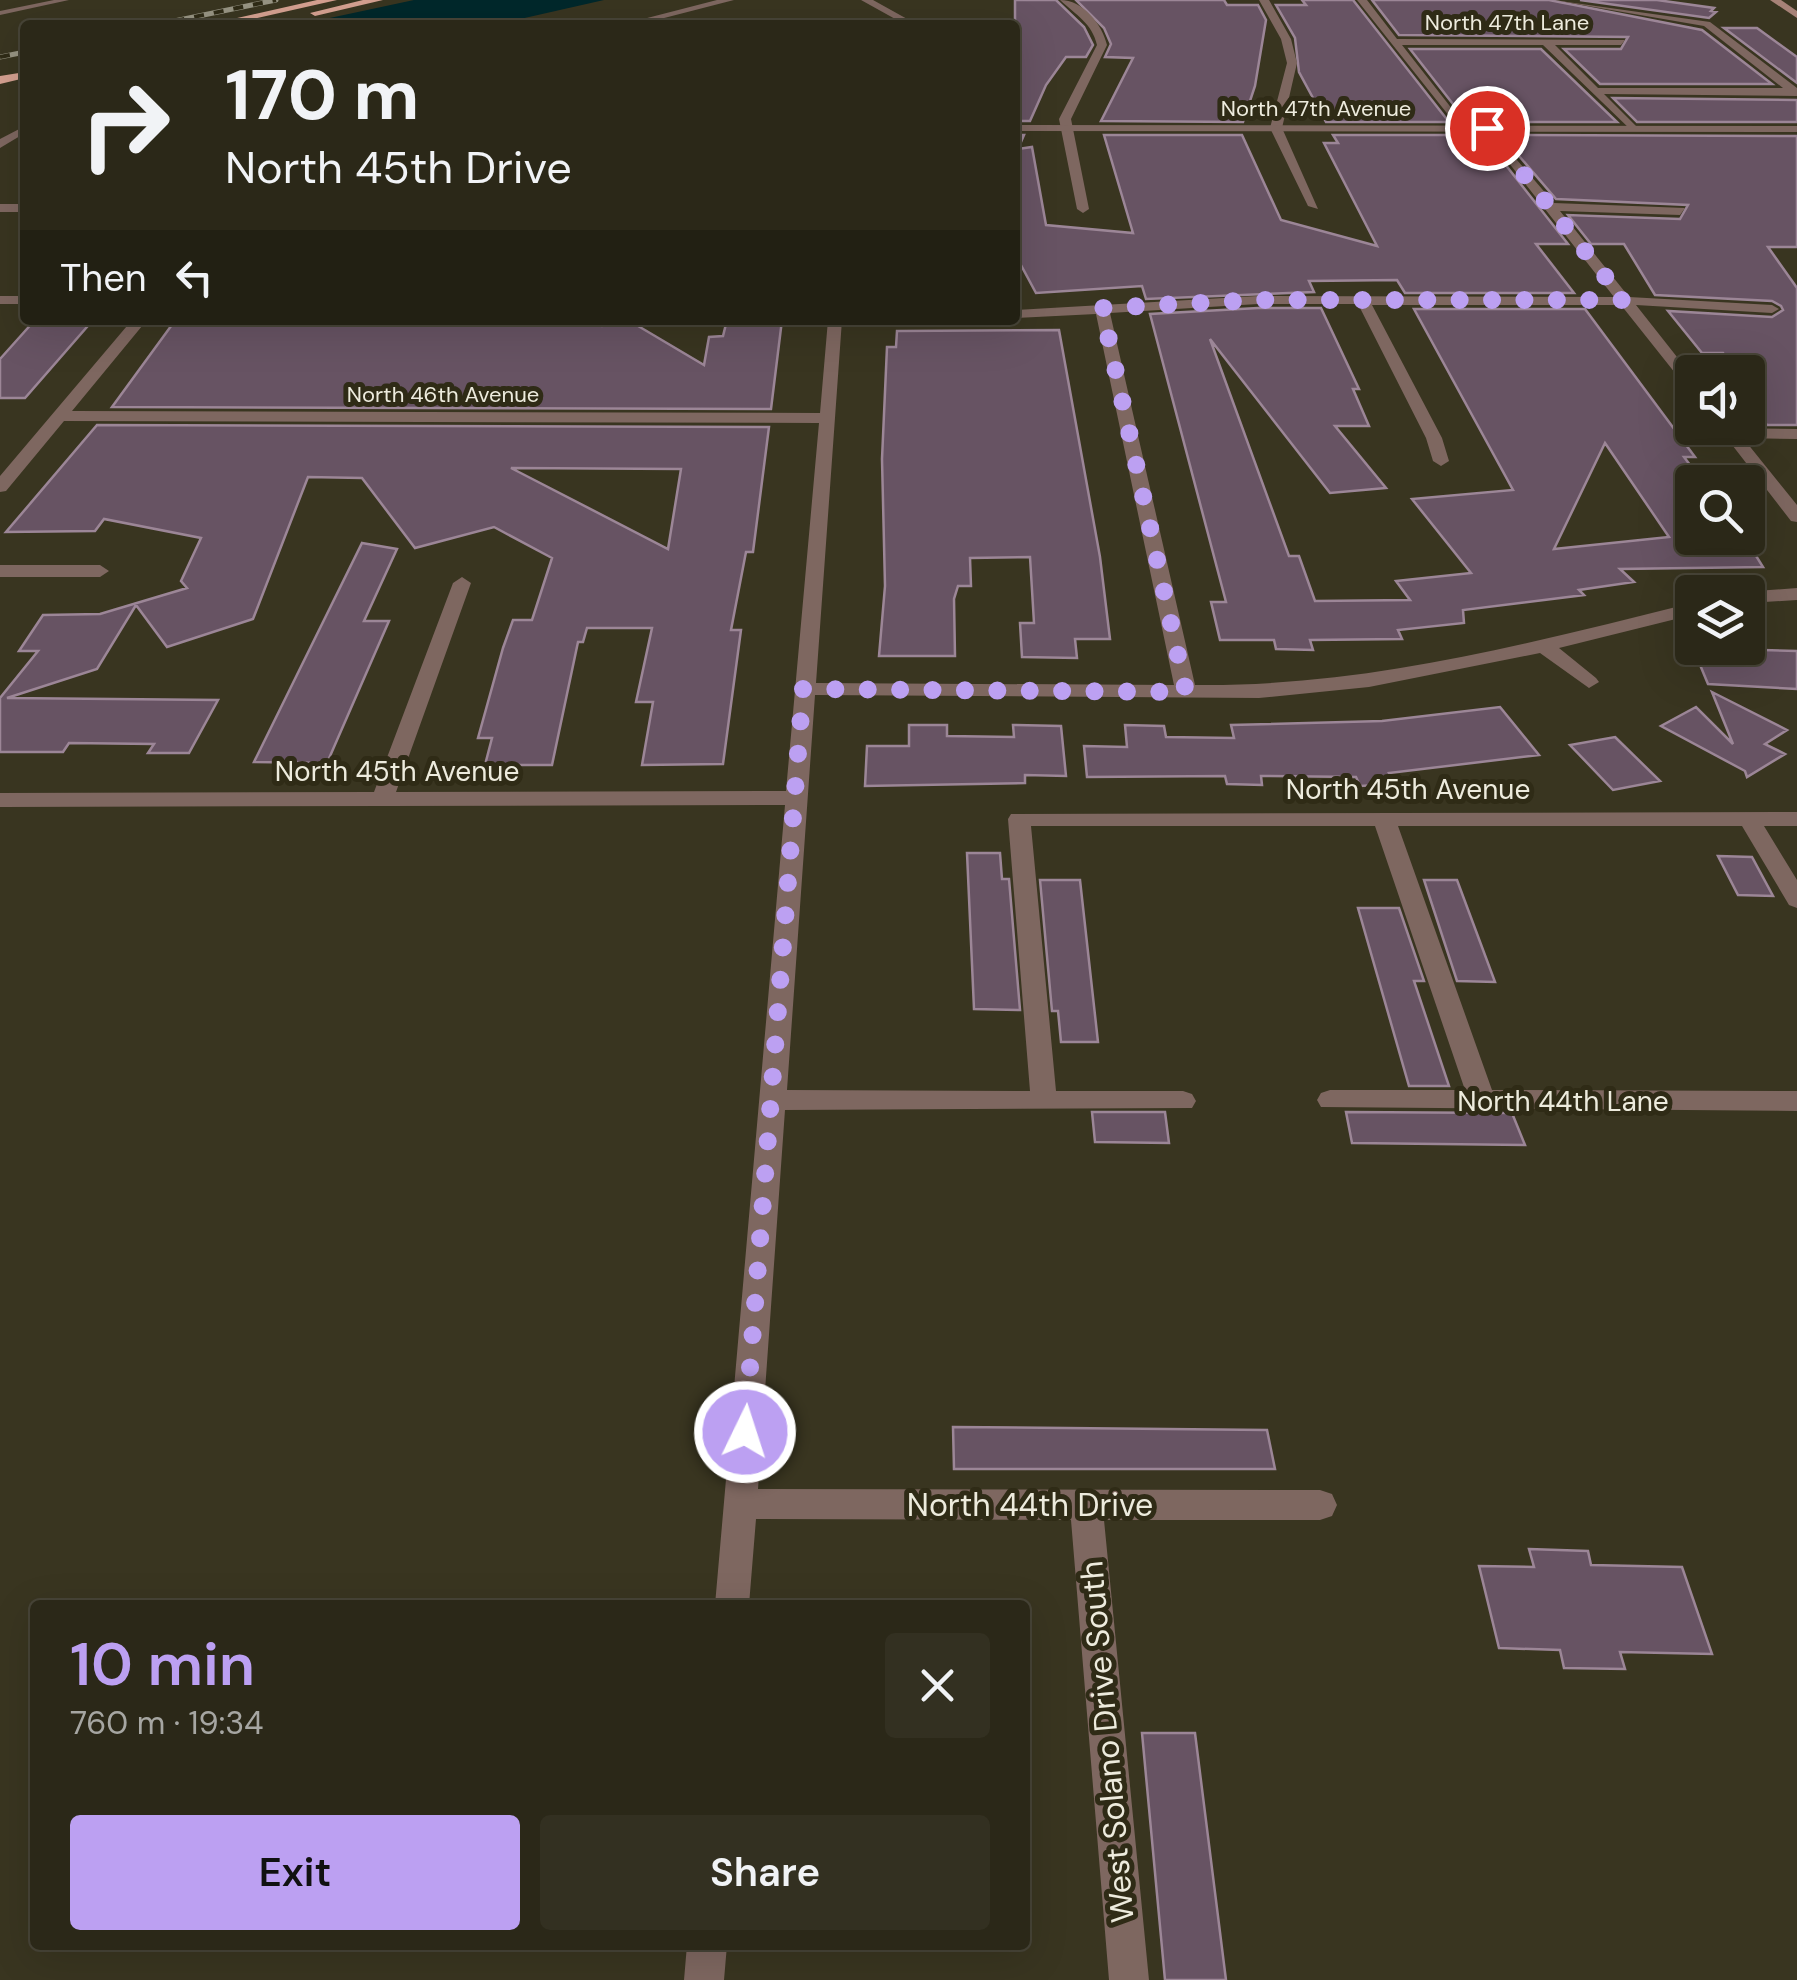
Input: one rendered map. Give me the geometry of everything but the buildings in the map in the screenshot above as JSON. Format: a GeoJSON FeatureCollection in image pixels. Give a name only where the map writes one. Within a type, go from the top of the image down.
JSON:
{"type":"FeatureCollection","features":[{"type":"Feature","properties":{"kind":"highway"},"geometry":{"type":"LineString","coordinates":[[235,20],[332,0]]}},
{"type":"Feature","properties":{"kind":"highway"},"geometry":{"type":"LineString","coordinates":[[284,20],[378,0]]}},
{"type":"Feature","properties":{"kind":"main road"},"geometry":{"type":"LineString","coordinates":[[1779,3],[1797,15]]}},
{"type":"Feature","properties":{"kind":"street"},"geometry":{"type":"LineString","coordinates":[[647,20],[729,0]]}},
{"type":"Feature","properties":{"kind":"street"},"geometry":{"type":"LineString","coordinates":[[866,0],[904,20]]}},
{"type":"Feature","properties":{"kind":"street"},"geometry":{"type":"LineString","coordinates":[[1064,0],[1090,19],[1102,44],[1100,60],[1067,109],[1066,128],[1083,208]]}},
{"type":"Feature","properties":{"kind":"street"},"geometry":{"type":"LineString","coordinates":[[1264,0],[1292,51],[1294,67],[1276,128],[1314,206]]}},
{"type":"Feature","properties":{"kind":"street"},"geometry":{"type":"LineString","coordinates":[[1362,0],[1461,128]]}},
{"type":"Feature","properties":{"kind":"street"},"geometry":{"type":"LineString","coordinates":[[1558,0],[1707,24],[1796,92]]}},
{"type":"Feature","properties":{"kind":"street"},"geometry":{"type":"LineString","coordinates":[[1779,3],[1797,5]]}},
{"type":"Feature","properties":{"kind":"street"},"geometry":{"type":"LineString","coordinates":[[664,16],[677,20]]}},
{"type":"Feature","properties":{"kind":"street","name":"North 47th Lane"},"geometry":{"type":"LineString","coordinates":[[1394,42],[1621,42]]}},
{"type":"Feature","properties":{"kind":"street"},"geometry":{"type":"LineString","coordinates":[[1546,42],[1632,128]]}},
{"type":"Feature","properties":{"kind":"street"},"geometry":{"type":"LineString","coordinates":[[1596,91],[1796,92]]}},
{"type":"Feature","properties":{"kind":"street","name":"North 47th Avenue"},"geometry":{"type":"LineString","coordinates":[[1020,128],[1797,128]]}},
{"type":"Feature","properties":{"kind":"street"},"geometry":{"type":"LineString","coordinates":[[1487,128],[1675,364]]}},
{"type":"Feature","properties":{"kind":"street"},"geometry":{"type":"LineString","coordinates":[[1550,208],[1680,211]]}},
{"type":"Feature","properties":{"kind":"street"},"geometry":{"type":"LineString","coordinates":[[1020,314],[1258,300],[1624,300],[1772,309]]}},
{"type":"Feature","properties":{"kind":"street"},"geometry":{"type":"LineString","coordinates":[[1363,301],[1434,438],[1441,461]]}},
{"type":"Feature","properties":{"kind":"street"},"geometry":{"type":"LineString","coordinates":[[1102,308],[1186,692]]}},
{"type":"Feature","properties":{"kind":"street"},"geometry":{"type":"LineString","coordinates":[[0,487],[136,325]]}},
{"type":"Feature","properties":{"kind":"street"},"geometry":{"type":"LineString","coordinates":[[732,1600],[835,325]]}},
{"type":"Feature","properties":{"kind":"street","name":"North 46th Avenue"},"geometry":{"type":"LineString","coordinates":[[60,416],[827,418]]}},
{"type":"Feature","properties":{"kind":"street"},"geometry":{"type":"LineString","coordinates":[[1765,432],[1797,434]]}},
{"type":"Feature","properties":{"kind":"street"},"geometry":{"type":"LineString","coordinates":[[1741,445],[1797,518]]}},
{"type":"Feature","properties":{"kind":"street"},"geometry":{"type":"LineString","coordinates":[[0,571],[100,571]]}},
{"type":"Feature","properties":{"kind":"street"},"geometry":{"type":"LineString","coordinates":[[380,802],[462,583]]}},
{"type":"Feature","properties":{"kind":"street"},"geometry":{"type":"LineString","coordinates":[[1765,595],[1797,594]]}},
{"type":"Feature","properties":{"kind":"street"},"geometry":{"type":"LineString","coordinates":[[803,689],[1285,691],[1433,674],[1675,613]]}},
{"type":"Feature","properties":{"kind":"street"},"geometry":{"type":"LineString","coordinates":[[1544,646],[1589,682]]}},
{"type":"Feature","properties":{"kind":"street","name":"North 45th Avenue"},"geometry":{"type":"LineString","coordinates":[[0,800],[794,798]]}},
{"type":"Feature","properties":{"kind":"street","name":"North 45th Avenue"},"geometry":{"type":"LineString","coordinates":[[1044,1100],[1019,819],[1797,819]]}},
{"type":"Feature","properties":{"kind":"street"},"geometry":{"type":"LineString","coordinates":[[1384,819],[1482,1101]]}},
{"type":"Feature","properties":{"kind":"street"},"geometry":{"type":"LineString","coordinates":[[1749,819],[1797,900]]}},
{"type":"Feature","properties":{"kind":"street"},"geometry":{"type":"LineString","coordinates":[[771,1100],[1183,1101]]}},
{"type":"Feature","properties":{"kind":"street","name":"North 44th Lane"},"geometry":{"type":"LineString","coordinates":[[1330,1100],[1797,1101]]}},
{"type":"Feature","properties":{"kind":"street","name":"North 44th Drive"},"geometry":{"type":"LineString","coordinates":[[739,1504],[1320,1505]]}},
{"type":"Feature","properties":{"kind":"street","name":"West Solano Drive South"},"geometry":{"type":"LineString","coordinates":[[1086,1504],[1128,1980]]}},
{"type":"Feature","properties":{"kind":"street"},"geometry":{"type":"LineString","coordinates":[[704,1980],[706,1950]]}},
{"type":"Feature","properties":{"kind":"lane"},"geometry":{"type":"LineString","coordinates":[[0,13],[65,0]]}},
{"type":"Feature","properties":{"kind":"water"},"geometry":{"type":"Polygon","coordinates":[[[414,0],[604,0],[516,20],[320,20],[414,0]]]}},
{"type":"Feature","properties":{"kind":"railway"},"geometry":{"type":"LineString","coordinates":[[179,20],[276,0]]}},
{"type":"Feature","properties":{"kind":"railway"},"geometry":{"type":"LineString","coordinates":[[0,57],[20,53]]}},
{"type":"Feature","properties":{"kind":"route"},"geometry":{"type":"LineString","coordinates":[[745,1432],[803,689],[1186,692],[1102,308],[1258,300],[1624,300],[1487,128]]}}]}
